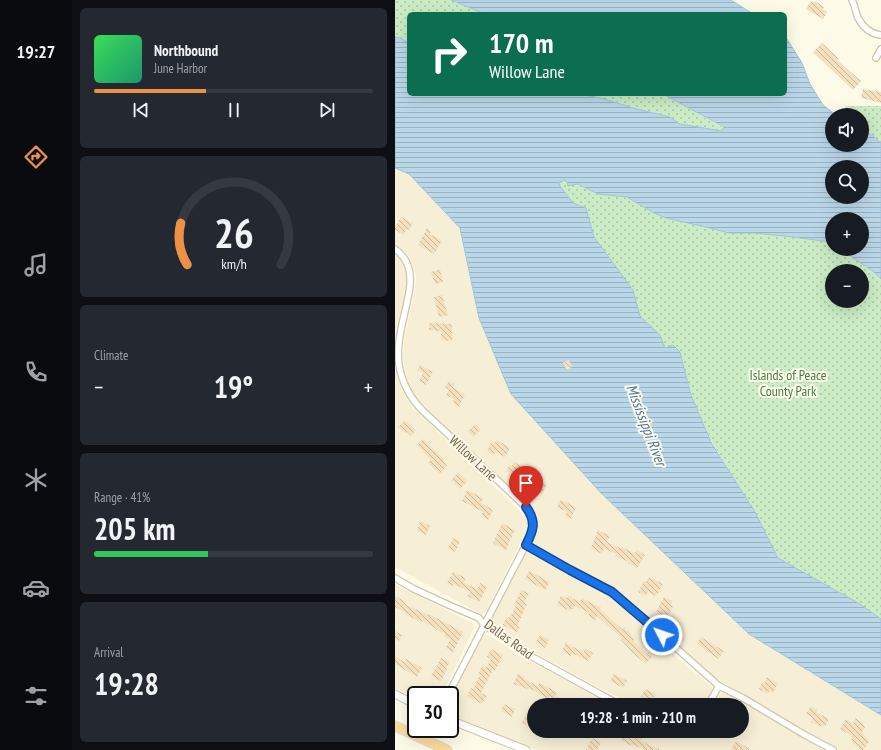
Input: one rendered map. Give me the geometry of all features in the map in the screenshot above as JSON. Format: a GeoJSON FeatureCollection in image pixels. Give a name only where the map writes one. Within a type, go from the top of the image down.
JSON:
{"type":"FeatureCollection","features":[{"type":"Feature","properties":{"kind":"highway"},"geometry":{"type":"LineString","coordinates":[[395,726],[447,750]]}},
{"type":"Feature","properties":{"kind":"street"},"geometry":{"type":"LineString","coordinates":[[852,0],[861,23],[869,31],[881,35]]}},
{"type":"Feature","properties":{"kind":"street"},"geometry":{"type":"LineString","coordinates":[[877,58],[881,49]]}},
{"type":"Feature","properties":{"kind":"street","name":"Willow Lane"},"geometry":{"type":"LineString","coordinates":[[395,248],[404,258],[409,267],[410,277],[410,287],[400,338],[399,351],[399,364],[402,378],[407,390],[423,411],[526,507],[531,514],[533,521],[531,536],[452,686]]}},
{"type":"Feature","properties":{"kind":"street"},"geometry":{"type":"LineString","coordinates":[[526,545],[612,592],[719,686],[743,698],[833,750]]}},
{"type":"Feature","properties":{"kind":"street","name":"Dallas Road"},"geometry":{"type":"LineString","coordinates":[[395,578],[414,589],[479,618],[484,625],[527,654],[607,698]]}},
{"type":"Feature","properties":{"kind":"street"},"geometry":{"type":"LineString","coordinates":[[712,698],[719,686]]}},
{"type":"Feature","properties":{"kind":"street"},"geometry":{"type":"LineString","coordinates":[[395,694],[407,700]]}},
{"type":"Feature","properties":{"kind":"street"},"geometry":{"type":"LineString","coordinates":[[459,724],[526,750]]}},
{"type":"Feature","properties":{"kind":"shaded area"},"geometry":{"type":"Polygon","coordinates":[[[395,168],[409,174],[460,228],[479,318],[601,493],[749,634],[881,715],[881,750],[840,750],[710,675],[620,593],[606,583],[531,544],[536,523],[535,517],[531,511],[454,437],[409,388],[403,356],[405,337],[416,282],[416,274],[408,256],[395,244],[395,168]]]}},
{"type":"Feature","properties":{"kind":"shaded area"},"geometry":{"type":"Polygon","coordinates":[[[395,252],[402,259],[407,269],[409,282],[395,345],[395,252]]]}},
{"type":"Feature","properties":{"kind":"shaded area"},"geometry":{"type":"Polygon","coordinates":[[[395,365],[402,391],[413,408],[523,514],[527,522],[527,529],[486,612],[483,614],[395,567],[395,365]]]}},
{"type":"Feature","properties":{"kind":"shaded area"},"geometry":{"type":"Polygon","coordinates":[[[525,553],[528,553],[607,594],[712,687],[712,690],[708,698],[621,698],[522,646],[491,625],[490,622],[525,553]]]}},
{"type":"Feature","properties":{"kind":"shaded area"},"geometry":{"type":"Polygon","coordinates":[[[395,584],[470,622],[474,628],[446,686],[407,686],[407,694],[395,688],[395,584]]]}},
{"type":"Feature","properties":{"kind":"shaded area"},"geometry":{"type":"Polygon","coordinates":[[[488,635],[516,654],[600,698],[527,698],[527,738],[749,738],[749,706],[823,750],[537,750],[459,720],[459,686],[457,686],[482,637],[488,635]]]}},
{"type":"Feature","properties":{"kind":"shaded area"},"geometry":{"type":"Polygon","coordinates":[[[722,693],[733,698],[718,698],[722,693]]]}},
{"type":"Feature","properties":{"kind":"green space"},"geometry":{"type":"Polygon","coordinates":[[[395,0],[451,0],[480,12],[407,12],[407,42],[395,37],[395,0]]]}},
{"type":"Feature","properties":{"kind":"green space"},"geometry":{"type":"Polygon","coordinates":[[[590,96],[667,96],[724,128],[722,132],[679,124],[670,117],[590,96]]]}},
{"type":"Feature","properties":{"kind":"green space"},"geometry":{"type":"Polygon","coordinates":[[[846,106],[881,106],[881,143],[869,133],[869,108],[845,108],[846,106]]]}},
{"type":"Feature","properties":{"kind":"green space","name":"Islands of Peace County Park"},"geometry":{"type":"Polygon","coordinates":[[[564,180],[578,184],[598,194],[627,197],[652,212],[729,233],[753,233],[825,241],[825,256],[850,256],[862,264],[825,264],[825,308],[869,308],[869,269],[881,279],[881,619],[860,604],[778,558],[755,512],[713,444],[691,395],[680,352],[665,349],[660,335],[640,316],[633,290],[594,237],[586,208],[573,203],[560,186],[559,181],[564,180]]]}},
{"type":"Feature","properties":{"kind":"water"},"geometry":{"type":"Polygon","coordinates":[[[451,0],[731,0],[750,12],[480,12],[451,0]]]}},
{"type":"Feature","properties":{"kind":"water","name":"Mississippi River"},"geometry":{"type":"Polygon","coordinates":[[[395,37],[407,42],[407,96],[590,96],[670,117],[680,124],[722,131],[724,127],[667,96],[787,96],[787,39],[802,63],[810,84],[823,105],[827,108],[825,108],[825,152],[869,152],[869,133],[881,143],[881,279],[869,269],[869,264],[862,264],[850,256],[869,256],[869,212],[825,212],[825,241],[753,233],[729,233],[666,218],[652,212],[627,197],[598,194],[578,184],[568,186],[567,182],[564,180],[559,182],[560,186],[573,203],[586,208],[594,237],[633,290],[640,316],[660,335],[665,348],[673,345],[680,352],[691,395],[712,444],[755,512],[778,558],[860,604],[881,619],[881,715],[749,634],[601,493],[511,394],[479,318],[460,228],[409,174],[395,168],[395,37]]]}},
{"type":"Feature","properties":{"kind":"building"},"geometry":{"type":"Polygon","coordinates":[[[811,1],[815,1],[824,7],[823,9],[827,12],[823,19],[806,9],[811,1]]]}},
{"type":"Feature","properties":{"kind":"building"},"geometry":{"type":"Polygon","coordinates":[[[822,43],[839,59],[837,60],[861,81],[853,90],[813,52],[822,43]]]}},
{"type":"Feature","properties":{"kind":"building"},"geometry":{"type":"Polygon","coordinates":[[[863,89],[881,92],[881,103],[861,98],[863,89]]]}},
{"type":"Feature","properties":{"kind":"building"},"geometry":{"type":"Polygon","coordinates":[[[401,217],[413,223],[409,230],[406,229],[404,235],[395,230],[401,217]]]}},
{"type":"Feature","properties":{"kind":"building"},"geometry":{"type":"Polygon","coordinates":[[[427,228],[431,231],[430,234],[442,241],[434,254],[418,245],[427,228]]]}},
{"type":"Feature","properties":{"kind":"building"},"geometry":{"type":"Polygon","coordinates":[[[440,269],[443,282],[435,284],[431,272],[440,269]]]}},
{"type":"Feature","properties":{"kind":"building"},"geometry":{"type":"Polygon","coordinates":[[[442,295],[448,315],[439,317],[434,297],[442,295]]]}},
{"type":"Feature","properties":{"kind":"building"},"geometry":{"type":"Polygon","coordinates":[[[429,323],[452,324],[452,341],[441,340],[441,331],[429,330],[429,323]]]}},
{"type":"Feature","properties":{"kind":"building"},"geometry":{"type":"Polygon","coordinates":[[[569,360],[572,367],[566,370],[563,362],[569,360]]]}},
{"type":"Feature","properties":{"kind":"building"},"geometry":{"type":"Polygon","coordinates":[[[420,365],[433,372],[426,385],[419,381],[423,373],[417,370],[420,365]]]}},
{"type":"Feature","properties":{"kind":"building"},"geometry":{"type":"Polygon","coordinates":[[[449,381],[455,384],[453,387],[465,395],[459,407],[453,403],[454,399],[446,395],[449,390],[445,387],[449,381]]]}},
{"type":"Feature","properties":{"kind":"building"},"geometry":{"type":"Polygon","coordinates":[[[405,420],[416,430],[411,436],[407,432],[406,434],[398,427],[405,420]]]}},
{"type":"Feature","properties":{"kind":"building"},"geometry":{"type":"Polygon","coordinates":[[[475,424],[481,429],[473,437],[468,431],[475,424]]]}},
{"type":"Feature","properties":{"kind":"building"},"geometry":{"type":"Polygon","coordinates":[[[423,439],[444,459],[443,461],[447,466],[440,474],[428,463],[431,460],[417,445],[423,439]]]}},
{"type":"Feature","properties":{"kind":"building"},"geometry":{"type":"Polygon","coordinates":[[[497,440],[510,448],[505,457],[495,452],[494,455],[487,451],[491,443],[494,445],[497,440]]]}},
{"type":"Feature","properties":{"kind":"building"},"geometry":{"type":"Polygon","coordinates":[[[514,462],[528,469],[526,472],[547,484],[542,494],[531,487],[529,492],[524,489],[527,482],[506,471],[514,462]]]}},
{"type":"Feature","properties":{"kind":"building"},"geometry":{"type":"Polygon","coordinates":[[[458,473],[467,481],[460,489],[451,480],[458,473]]]}},
{"type":"Feature","properties":{"kind":"building"},"geometry":{"type":"Polygon","coordinates":[[[467,490],[483,498],[481,503],[493,510],[488,520],[481,515],[483,512],[462,501],[467,490]]]}},
{"type":"Feature","properties":{"kind":"building"},"geometry":{"type":"Polygon","coordinates":[[[561,500],[576,507],[571,519],[565,516],[567,512],[557,507],[561,500]]]}},
{"type":"Feature","properties":{"kind":"building"},"geometry":{"type":"Polygon","coordinates":[[[420,521],[430,526],[426,535],[417,531],[420,521]]]}},
{"type":"Feature","properties":{"kind":"building"},"geometry":{"type":"Polygon","coordinates":[[[502,523],[515,530],[506,550],[493,543],[502,523]]]}},
{"type":"Feature","properties":{"kind":"building"},"geometry":{"type":"Polygon","coordinates":[[[598,530],[610,536],[607,542],[635,553],[637,550],[645,555],[637,568],[604,548],[602,554],[591,548],[598,530]]]}},
{"type":"Feature","properties":{"kind":"building"},"geometry":{"type":"Polygon","coordinates":[[[454,538],[460,541],[455,552],[448,548],[454,538]]]}},
{"type":"Feature","properties":{"kind":"building"},"geometry":{"type":"Polygon","coordinates":[[[529,571],[550,582],[545,590],[525,579],[529,571]]]}},
{"type":"Feature","properties":{"kind":"building"},"geometry":{"type":"Polygon","coordinates":[[[453,572],[466,578],[464,583],[477,589],[480,583],[487,587],[479,602],[467,596],[470,592],[454,584],[453,586],[447,583],[453,572]]]}},
{"type":"Feature","properties":{"kind":"building"},"geometry":{"type":"Polygon","coordinates":[[[649,577],[663,584],[656,596],[648,592],[646,596],[638,592],[644,581],[646,582],[649,577]]]}},
{"type":"Feature","properties":{"kind":"building"},"geometry":{"type":"Polygon","coordinates":[[[521,590],[529,593],[524,603],[527,604],[517,626],[520,627],[517,632],[503,625],[506,617],[510,618],[516,605],[514,604],[521,590]]]}},
{"type":"Feature","properties":{"kind":"building"},"geometry":{"type":"Polygon","coordinates":[[[395,596],[406,602],[405,604],[428,615],[429,614],[463,632],[453,652],[446,648],[450,640],[444,636],[445,634],[422,621],[421,622],[405,614],[406,613],[395,607],[395,596]]]}},
{"type":"Feature","properties":{"kind":"building"},"geometry":{"type":"Polygon","coordinates":[[[561,596],[567,598],[568,596],[580,602],[582,598],[601,608],[600,609],[622,629],[624,627],[631,634],[630,635],[635,639],[633,641],[647,654],[649,652],[653,656],[646,664],[621,640],[622,638],[597,616],[595,620],[588,616],[589,613],[575,606],[574,609],[571,609],[570,611],[557,605],[561,596]]]}},
{"type":"Feature","properties":{"kind":"building"},"geometry":{"type":"Polygon","coordinates":[[[664,597],[672,601],[671,605],[673,606],[669,615],[663,613],[662,615],[656,612],[664,597]]]}},
{"type":"Feature","properties":{"kind":"building"},"geometry":{"type":"Polygon","coordinates":[[[395,631],[402,635],[399,641],[395,639],[395,631]]]}},
{"type":"Feature","properties":{"kind":"building"},"geometry":{"type":"Polygon","coordinates":[[[540,635],[549,640],[545,648],[536,642],[540,635]]]}},
{"type":"Feature","properties":{"kind":"building"},"geometry":{"type":"Polygon","coordinates":[[[701,637],[724,651],[718,659],[697,643],[701,637]]]}},
{"type":"Feature","properties":{"kind":"building"},"geometry":{"type":"Polygon","coordinates":[[[566,643],[583,652],[585,648],[593,653],[588,661],[572,653],[571,656],[562,651],[566,643]]]}},
{"type":"Feature","properties":{"kind":"building"},"geometry":{"type":"Polygon","coordinates":[[[491,649],[503,655],[481,693],[487,696],[482,704],[467,696],[471,688],[473,689],[480,675],[478,675],[482,666],[486,668],[491,659],[487,657],[491,649]]]}},
{"type":"Feature","properties":{"kind":"building"},"geometry":{"type":"Polygon","coordinates":[[[395,656],[404,662],[406,659],[422,668],[417,677],[395,664],[395,656]]]}},
{"type":"Feature","properties":{"kind":"building"},"geometry":{"type":"Polygon","coordinates":[[[441,658],[450,662],[441,681],[431,676],[441,658]]]}},
{"type":"Feature","properties":{"kind":"building"},"geometry":{"type":"Polygon","coordinates":[[[518,674],[525,677],[524,679],[538,686],[539,683],[557,692],[555,696],[559,698],[547,698],[529,688],[528,690],[513,684],[518,674]]]}},
{"type":"Feature","properties":{"kind":"building"},"geometry":{"type":"Polygon","coordinates":[[[614,674],[627,681],[623,688],[610,681],[614,674]]]}},
{"type":"Feature","properties":{"kind":"building"},"geometry":{"type":"Polygon","coordinates":[[[767,677],[778,683],[773,693],[769,691],[767,694],[759,689],[762,683],[764,684],[767,677]]]}},
{"type":"Feature","properties":{"kind":"building"},"geometry":{"type":"Polygon","coordinates":[[[645,689],[656,694],[654,698],[641,697],[645,689]]]}},
{"type":"Feature","properties":{"kind":"building"},"geometry":{"type":"Polygon","coordinates":[[[504,704],[515,709],[512,717],[501,711],[504,704]]]}},
{"type":"Feature","properties":{"kind":"building"},"geometry":{"type":"Polygon","coordinates":[[[811,706],[817,710],[816,712],[829,719],[825,726],[822,725],[821,727],[811,722],[813,718],[806,714],[811,706]]]}},
{"type":"Feature","properties":{"kind":"building"},"geometry":{"type":"Polygon","coordinates":[[[526,715],[527,715],[527,725],[522,723],[526,715]]]}},
{"type":"Feature","properties":{"kind":"building"},"geometry":{"type":"Polygon","coordinates":[[[855,718],[862,722],[865,727],[862,732],[869,742],[863,750],[860,750],[856,744],[854,745],[851,740],[853,737],[840,729],[846,719],[853,724],[855,718]]]}},
{"type":"Feature","properties":{"kind":"building"},"geometry":{"type":"Polygon","coordinates":[[[592,738],[601,742],[597,750],[586,750],[592,738]]]}},
{"type":"Feature","properties":{"kind":"building"},"geometry":{"type":"Polygon","coordinates":[[[621,738],[642,738],[641,741],[661,750],[646,750],[633,745],[632,746],[620,740],[621,738]]]}},
{"type":"Feature","properties":{"kind":"building"},"geometry":{"type":"Polygon","coordinates":[[[736,741],[752,750],[731,750],[736,741]]]}},
{"type":"Feature","properties":{"kind":"route"},"geometry":{"type":"LineString","coordinates":[[526,507],[531,514],[533,529],[526,545],[612,592],[662,635]]}}]}
